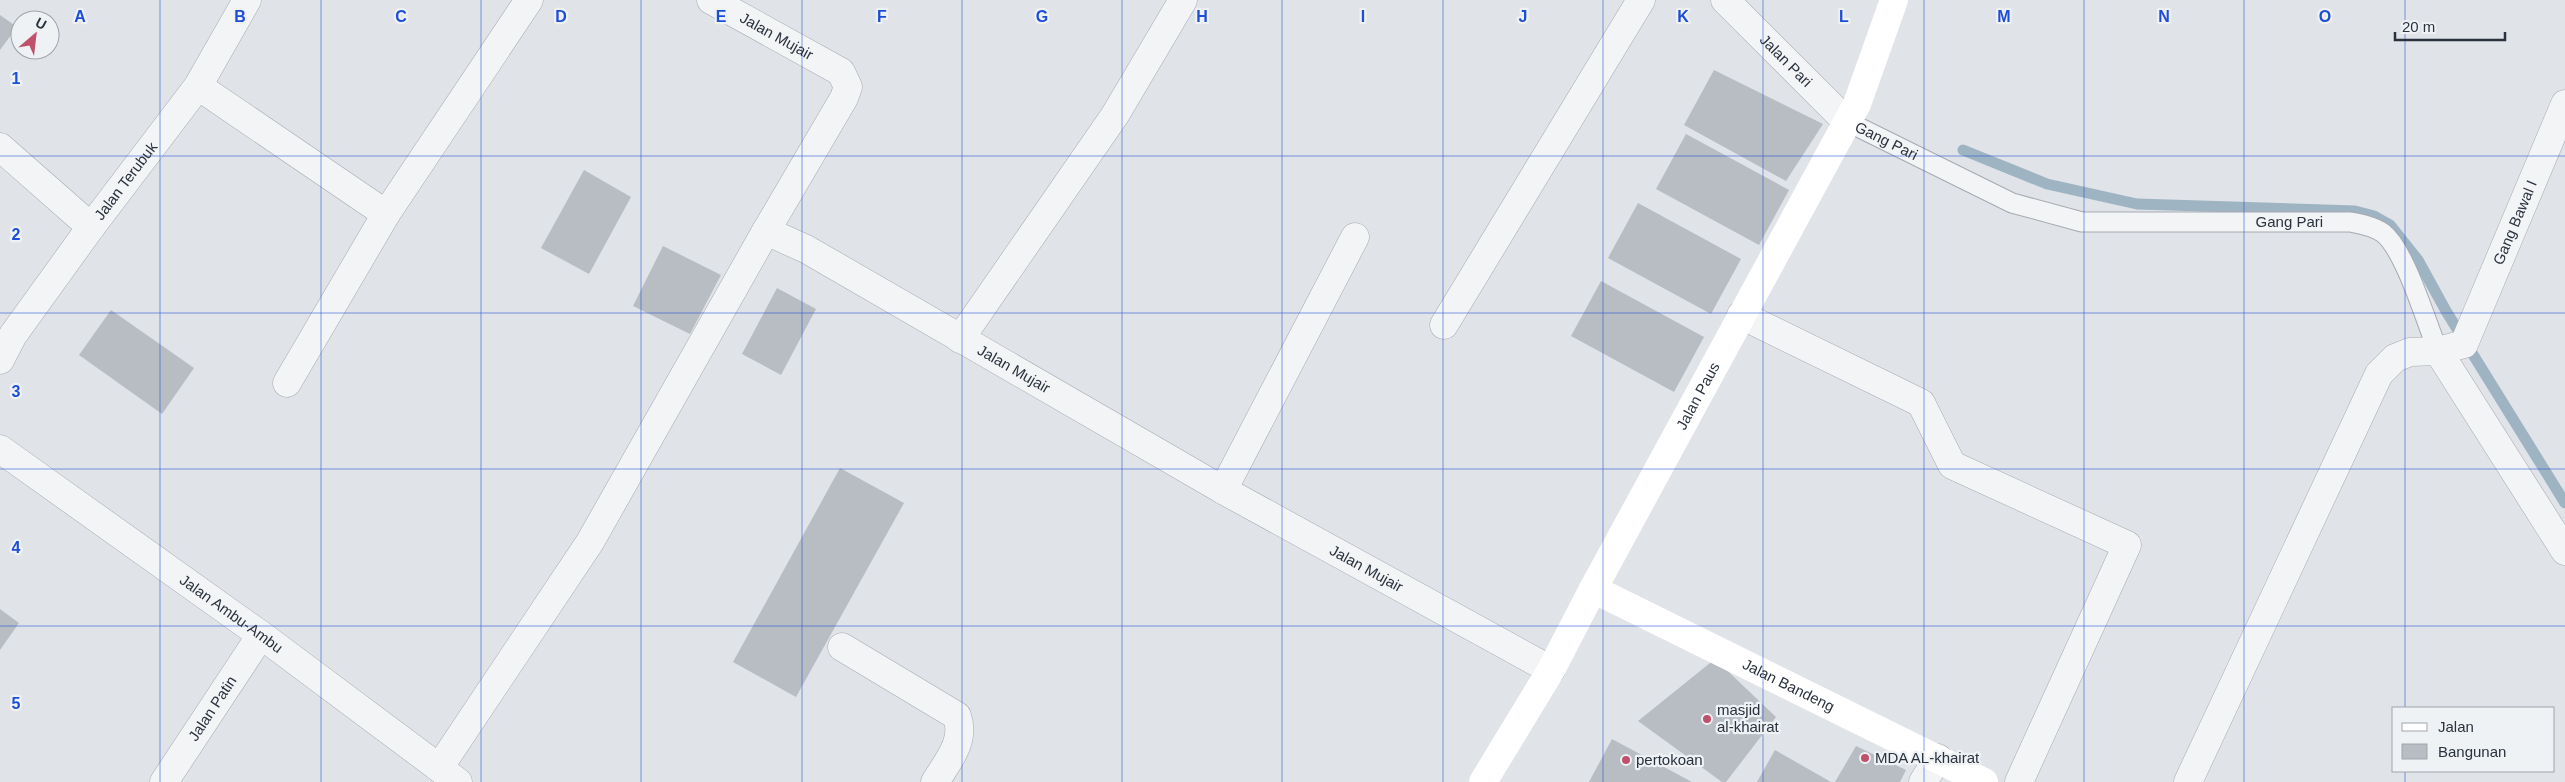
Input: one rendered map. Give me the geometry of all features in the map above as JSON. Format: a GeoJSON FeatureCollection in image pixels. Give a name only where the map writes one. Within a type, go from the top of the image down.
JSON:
{"type":"FeatureCollection","features":[{"type":"Feature","properties":{"kind":"main road","name":"Jalan Paus"},"geometry":{"type":"LineString","coordinates":[[1483,782],[1551,670],[1856,104],[1894,0]]}},
{"type":"Feature","properties":{"kind":"main road","name":"Jalan Bandeng"},"geometry":{"type":"LineString","coordinates":[[1593,589],[1984,782]]}},
{"type":"Feature","properties":{"kind":"street","name":"Jalan Terubuk"},"geometry":{"type":"LineString","coordinates":[[0,360],[6,331],[91,227],[198,86],[246,0]]}},
{"type":"Feature","properties":{"kind":"street"},"geometry":{"type":"LineString","coordinates":[[287,383],[386,214],[529,0]]}},
{"type":"Feature","properties":{"kind":"street","name":"Jalan Mujair"},"geometry":{"type":"LineString","coordinates":[[711,0],[841,72],[848,86],[844,98],[766,231],[806,250],[1223,490],[1551,670]]}},
{"type":"Feature","properties":{"kind":"street"},"geometry":{"type":"LineString","coordinates":[[960,339],[1115,115],[1183,0]]}},
{"type":"Feature","properties":{"kind":"street"},"geometry":{"type":"LineString","coordinates":[[1444,325],[1640,0]]}},
{"type":"Feature","properties":{"kind":"street","name":"Jalan Pari"},"geometry":{"type":"LineString","coordinates":[[1725,0],[1846,121]]}},
{"type":"Feature","properties":{"kind":"street"},"geometry":{"type":"LineString","coordinates":[[198,86],[386,214]]}},
{"type":"Feature","properties":{"kind":"street","name":"Gang Bawal I"},"geometry":{"type":"LineString","coordinates":[[2438,351],[2465,342],[2565,104]]}},
{"type":"Feature","properties":{"kind":"street"},"geometry":{"type":"LineString","coordinates":[[0,147],[91,227]]}},
{"type":"Feature","properties":{"kind":"street"},"geometry":{"type":"LineString","coordinates":[[448,775],[590,542],[766,231]]}},
{"type":"Feature","properties":{"kind":"street"},"geometry":{"type":"LineString","coordinates":[[1223,490],[1355,237]]}},
{"type":"Feature","properties":{"kind":"street"},"geometry":{"type":"LineString","coordinates":[[1741,315],[1921,403],[1952,465],[2127,545],[2019,782]]}},
{"type":"Feature","properties":{"kind":"street"},"geometry":{"type":"LineString","coordinates":[[2188,782],[2379,374],[2395,358],[2410,352],[2438,351]]}},
{"type":"Feature","properties":{"kind":"street","name":"Gang Pari"},"geometry":{"type":"LineString","coordinates":[[2438,351],[2565,551]]}},
{"type":"Feature","properties":{"kind":"street","name":"Jalan Ambu-Ambu"},"geometry":{"type":"LineString","coordinates":[[0,449],[261,635],[448,775]]}},
{"type":"Feature","properties":{"kind":"street","name":"Jalan Patin"},"geometry":{"type":"LineString","coordinates":[[164,782],[261,635]]}},
{"type":"Feature","properties":{"kind":"street"},"geometry":{"type":"LineString","coordinates":[[842,647],[957,716],[961,728],[956,748],[935,782]]}},
{"type":"Feature","properties":{"kind":"street"},"geometry":{"type":"LineString","coordinates":[[1923,782],[1938,758]]}},
{"type":"Feature","properties":{"kind":"lane","name":"Gang Pari"},"geometry":{"type":"LineString","coordinates":[[1846,121],[2012,203],[2082,222],[2350,222],[2366,225],[2382,232],[2396,246],[2438,351]]}},
{"type":"Feature","properties":{"kind":"building"},"geometry":{"type":"Polygon","coordinates":[[[0,15],[10,22],[10,36],[0,50],[0,15]]]}},
{"type":"Feature","properties":{"kind":"building"},"geometry":{"type":"Polygon","coordinates":[[[1714,70],[1823,124],[1786,181],[1684,125],[1714,70]]]}},
{"type":"Feature","properties":{"kind":"building"},"geometry":{"type":"Polygon","coordinates":[[[1686,134],[1789,190],[1759,245],[1656,189],[1686,134]]]}},
{"type":"Feature","properties":{"kind":"building"},"geometry":{"type":"Polygon","coordinates":[[[584,170],[631,197],[589,274],[541,248],[584,170]]]}},
{"type":"Feature","properties":{"kind":"building"},"geometry":{"type":"Polygon","coordinates":[[[1638,203],[1741,259],[1711,314],[1608,258],[1638,203]]]}},
{"type":"Feature","properties":{"kind":"building"},"geometry":{"type":"Polygon","coordinates":[[[663,246],[721,275],[690,334],[633,306],[663,246]]]}},
{"type":"Feature","properties":{"kind":"building"},"geometry":{"type":"Polygon","coordinates":[[[1601,281],[1704,337],[1674,392],[1571,336],[1601,281]]]}},
{"type":"Feature","properties":{"kind":"building"},"geometry":{"type":"Polygon","coordinates":[[[777,288],[816,309],[781,375],[742,354],[777,288]]]}},
{"type":"Feature","properties":{"kind":"building"},"geometry":{"type":"Polygon","coordinates":[[[111,310],[194,368],[162,414],[79,355],[111,310]]]}},
{"type":"Feature","properties":{"kind":"building"},"geometry":{"type":"Polygon","coordinates":[[[840,468],[904,503],[796,697],[733,662],[840,468]]]}},
{"type":"Feature","properties":{"kind":"building"},"geometry":{"type":"Polygon","coordinates":[[[0,609],[19,623],[0,650],[0,609]]]}},
{"type":"Feature","properties":{"kind":"building","name":"masjid al-khairat"},"geometry":{"type":"Polygon","coordinates":[[[1715,659],[1776,717],[1726,782],[1722,782],[1638,721],[1715,659]]]}},
{"type":"Feature","properties":{"kind":"building","name":"pertokoan"},"geometry":{"type":"Polygon","coordinates":[[[1612,739],[1692,782],[1589,782],[1612,739]]]}},
{"type":"Feature","properties":{"kind":"building","name":"MDA AL-khairat"},"geometry":{"type":"Polygon","coordinates":[[[1856,746],[1906,770],[1900,782],[1835,782],[1856,746]]]}},
{"type":"Feature","properties":{"kind":"building"},"geometry":{"type":"Polygon","coordinates":[[[1775,750],[1831,782],[1757,782],[1775,750]]]}},
{"type":"Feature","properties":{"kind":"waterway"},"geometry":{"type":"LineString","coordinates":[[1963,150],[2047,184],[2137,204],[2355,211],[2374,216],[2390,225],[2418,260],[2446,311],[2565,503]]}},
{"type":"Feature","properties":{"kind":"place","name":"masjid al-khairat"},"geometry":{"type":"Point","coordinates":[1707,719]}},
{"type":"Feature","properties":{"kind":"place","name":"MDA AL-khairat"},"geometry":{"type":"Point","coordinates":[1865,758]}},
{"type":"Feature","properties":{"kind":"place","name":"pertokoan"},"geometry":{"type":"Point","coordinates":[1626,760]}}]}
